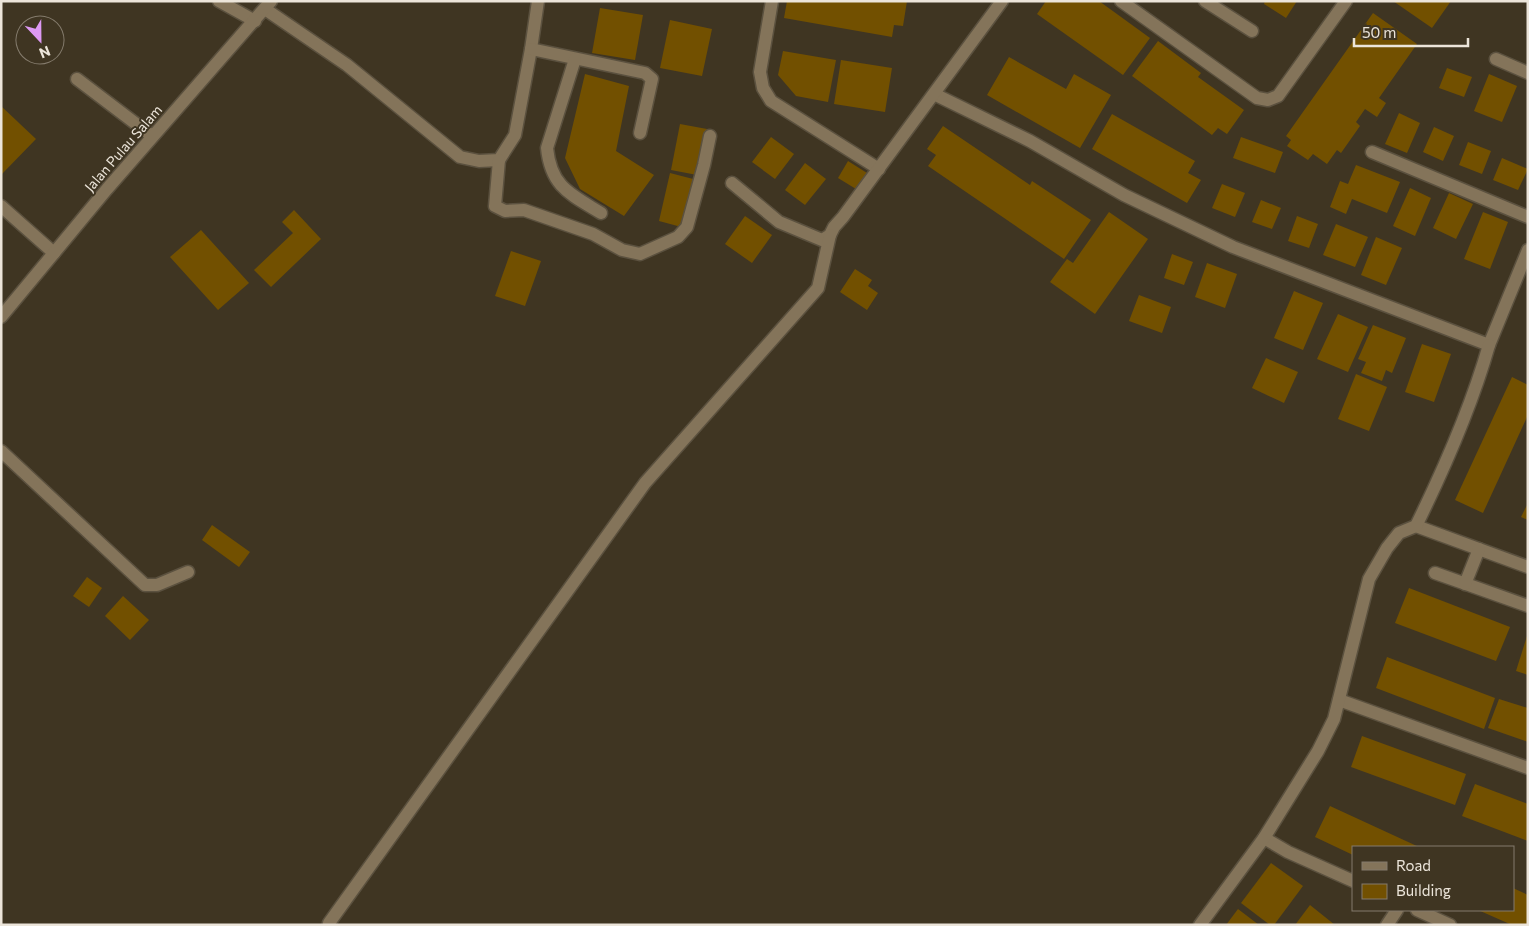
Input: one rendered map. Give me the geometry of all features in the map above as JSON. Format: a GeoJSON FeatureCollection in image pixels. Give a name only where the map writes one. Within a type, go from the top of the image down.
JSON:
{"type":"FeatureCollection","features":[{"type":"Feature","properties":{"kind":"street"},"geometry":{"type":"LineString","coordinates":[[219,1],[255,21]]}},
{"type":"Feature","properties":{"kind":"street"},"geometry":{"type":"LineString","coordinates":[[538,1],[515,135],[499,160],[495,206],[505,211],[524,210],[593,234],[622,250],[640,254],[678,237],[687,227],[710,136]]}},
{"type":"Feature","properties":{"kind":"street"},"geometry":{"type":"LineString","coordinates":[[772,1],[760,72],[763,88],[771,101],[879,169]]}},
{"type":"Feature","properties":{"kind":"street"},"geometry":{"type":"LineString","coordinates":[[329,923],[645,483],[818,288],[830,236],[834,227],[879,169],[1002,1]]}},
{"type":"Feature","properties":{"kind":"street"},"geometry":{"type":"LineString","coordinates":[[1121,1],[1256,98],[1268,100],[1278,96],[1346,1]]}},
{"type":"Feature","properties":{"kind":"street"},"geometry":{"type":"LineString","coordinates":[[1205,1],[1252,31]]}},
{"type":"Feature","properties":{"kind":"street"},"geometry":{"type":"LineString","coordinates":[[268,5],[347,65],[460,156],[479,161],[499,160]]}},
{"type":"Feature","properties":{"kind":"street","name":"Jalan Pulau Salam"},"geometry":{"type":"LineString","coordinates":[[1,317],[152,136],[268,5]]}},
{"type":"Feature","properties":{"kind":"street"},"geometry":{"type":"LineString","coordinates":[[531,49],[645,73],[652,79],[640,133]]}},
{"type":"Feature","properties":{"kind":"street"},"geometry":{"type":"LineString","coordinates":[[575,58],[547,148],[549,161],[551,170],[566,192],[601,213]]}},
{"type":"Feature","properties":{"kind":"street"},"geometry":{"type":"LineString","coordinates":[[1496,59],[1528,73]]}},
{"type":"Feature","properties":{"kind":"street"},"geometry":{"type":"LineString","coordinates":[[77,79],[152,136]]}},
{"type":"Feature","properties":{"kind":"street"},"geometry":{"type":"LineString","coordinates":[[934,94],[1030,141],[1124,195],[1233,247],[1488,345]]}},
{"type":"Feature","properties":{"kind":"street"},"geometry":{"type":"LineString","coordinates":[[1372,152],[1528,218]]}},
{"type":"Feature","properties":{"kind":"street"},"geometry":{"type":"LineString","coordinates":[[732,183],[779,222],[822,240],[830,236]]}},
{"type":"Feature","properties":{"kind":"street"},"geometry":{"type":"LineString","coordinates":[[1,206],[54,253]]}},
{"type":"Feature","properties":{"kind":"street"},"geometry":{"type":"LineString","coordinates":[[1200,925],[1264,838],[1318,751],[1334,719],[1369,579],[1387,548],[1399,533],[1416,526],[1446,464],[1479,380],[1488,345],[1528,250]]}},
{"type":"Feature","properties":{"kind":"street"},"geometry":{"type":"LineString","coordinates":[[1,450],[145,585],[157,585],[188,572]]}},
{"type":"Feature","properties":{"kind":"street"},"geometry":{"type":"LineString","coordinates":[[1416,526],[1528,567]]}},
{"type":"Feature","properties":{"kind":"street"},"geometry":{"type":"LineString","coordinates":[[1465,584],[1479,549]]}},
{"type":"Feature","properties":{"kind":"street"},"geometry":{"type":"LineString","coordinates":[[1435,573],[1528,606]]}},
{"type":"Feature","properties":{"kind":"street"},"geometry":{"type":"LineString","coordinates":[[1339,700],[1528,768]]}},
{"type":"Feature","properties":{"kind":"street"},"geometry":{"type":"LineString","coordinates":[[1264,838],[1288,852],[1352,881]]}},
{"type":"Feature","properties":{"kind":"street"},"geometry":{"type":"LineString","coordinates":[[1387,925],[1397,911]]}},
{"type":"Feature","properties":{"kind":"street"},"geometry":{"type":"LineString","coordinates":[[1419,911],[1450,925]]}},
{"type":"Feature","properties":{"kind":"building"},"geometry":{"type":"Polygon","coordinates":[[[787,1],[907,1],[903,26],[894,25],[892,37],[784,18],[787,1]]]}},
{"type":"Feature","properties":{"kind":"building"},"geometry":{"type":"Polygon","coordinates":[[[1046,1],[1099,1],[1150,38],[1123,75],[1037,14],[1046,1]]]}},
{"type":"Feature","properties":{"kind":"building"},"geometry":{"type":"Polygon","coordinates":[[[1265,1],[1297,1],[1286,18],[1264,4],[1265,1]]]}},
{"type":"Feature","properties":{"kind":"building"},"geometry":{"type":"Polygon","coordinates":[[[1393,1],[1451,1],[1432,28],[1393,1]]]}},
{"type":"Feature","properties":{"kind":"building"},"geometry":{"type":"Polygon","coordinates":[[[600,8],[643,15],[635,60],[592,53],[600,8]]]}},
{"type":"Feature","properties":{"kind":"building"},"geometry":{"type":"Polygon","coordinates":[[[1373,13],[1417,44],[1379,98],[1386,103],[1377,117],[1365,109],[1356,122],[1360,126],[1341,153],[1337,150],[1327,164],[1313,154],[1308,160],[1287,146],[1291,140],[1286,136],[1373,13]]]}},
{"type":"Feature","properties":{"kind":"building"},"geometry":{"type":"Polygon","coordinates":[[[670,20],[712,29],[702,76],[660,68],[670,20]]]}},
{"type":"Feature","properties":{"kind":"building"},"geometry":{"type":"Polygon","coordinates":[[[1158,41],[1201,73],[1198,77],[1244,110],[1227,134],[1218,128],[1212,135],[1132,76],[1158,41]]]}},
{"type":"Feature","properties":{"kind":"building"},"geometry":{"type":"Polygon","coordinates":[[[783,51],[836,60],[828,102],[796,96],[778,75],[783,51]]]}},
{"type":"Feature","properties":{"kind":"building"},"geometry":{"type":"Polygon","coordinates":[[[1009,57],[1066,89],[1074,74],[1111,95],[1080,148],[987,95],[1009,57]]]}},
{"type":"Feature","properties":{"kind":"building"},"geometry":{"type":"Polygon","coordinates":[[[841,60],[892,68],[885,112],[834,104],[841,60]]]}},
{"type":"Feature","properties":{"kind":"building"},"geometry":{"type":"Polygon","coordinates":[[[1447,68],[1472,77],[1464,97],[1439,88],[1447,68]]]}},
{"type":"Feature","properties":{"kind":"building"},"geometry":{"type":"Polygon","coordinates":[[[585,74],[629,86],[616,151],[654,175],[624,216],[580,189],[565,158],[585,74]]]}},
{"type":"Feature","properties":{"kind":"building"},"geometry":{"type":"Polygon","coordinates":[[[1489,74],[1517,86],[1502,122],[1474,111],[1489,74]]]}},
{"type":"Feature","properties":{"kind":"building"},"geometry":{"type":"Polygon","coordinates":[[[1,106],[36,139],[1,175],[1,106]]]}},
{"type":"Feature","properties":{"kind":"building"},"geometry":{"type":"Polygon","coordinates":[[[1399,113],[1420,123],[1407,153],[1385,144],[1399,113]]]}},
{"type":"Feature","properties":{"kind":"building"},"geometry":{"type":"Polygon","coordinates":[[[1112,114],[1195,161],[1188,173],[1201,180],[1187,203],[1092,149],[1112,114]]]}},
{"type":"Feature","properties":{"kind":"building"},"geometry":{"type":"Polygon","coordinates":[[[680,124],[707,129],[697,175],[671,170],[680,124]]]}},
{"type":"Feature","properties":{"kind":"building"},"geometry":{"type":"Polygon","coordinates":[[[943,126],[1030,185],[1032,181],[1091,220],[1064,259],[928,166],[936,155],[927,149],[943,126]]]}},
{"type":"Feature","properties":{"kind":"building"},"geometry":{"type":"Polygon","coordinates":[[[1434,127],[1454,136],[1443,161],[1423,152],[1434,127]]]}},
{"type":"Feature","properties":{"kind":"building"},"geometry":{"type":"Polygon","coordinates":[[[771,137],[794,154],[775,179],[752,162],[771,137]]]}},
{"type":"Feature","properties":{"kind":"building"},"geometry":{"type":"Polygon","coordinates":[[[1241,137],[1283,152],[1275,173],[1233,158],[1241,137]]]}},
{"type":"Feature","properties":{"kind":"building"},"geometry":{"type":"Polygon","coordinates":[[[1468,142],[1491,151],[1482,174],[1459,165],[1468,142]]]}},
{"type":"Feature","properties":{"kind":"building"},"geometry":{"type":"Polygon","coordinates":[[[1502,158],[1528,169],[1518,190],[1493,180],[1502,158]]]}},
{"type":"Feature","properties":{"kind":"building"},"geometry":{"type":"Polygon","coordinates":[[[848,161],[867,173],[856,189],[838,178],[848,161]]]}},
{"type":"Feature","properties":{"kind":"building"},"geometry":{"type":"Polygon","coordinates":[[[805,163],[826,179],[805,205],[785,190],[805,163]]]}},
{"type":"Feature","properties":{"kind":"building"},"geometry":{"type":"Polygon","coordinates":[[[1356,165],[1400,182],[1387,213],[1352,199],[1346,214],[1330,207],[1340,181],[1348,184],[1356,165]]]}},
{"type":"Feature","properties":{"kind":"building"},"geometry":{"type":"Polygon","coordinates":[[[670,173],[697,180],[685,228],[659,221],[670,173]]]}},
{"type":"Feature","properties":{"kind":"building"},"geometry":{"type":"Polygon","coordinates":[[[1222,184],[1245,193],[1235,217],[1212,208],[1222,184]]]}},
{"type":"Feature","properties":{"kind":"building"},"geometry":{"type":"Polygon","coordinates":[[[1410,188],[1431,198],[1415,236],[1393,226],[1410,188]]]}},
{"type":"Feature","properties":{"kind":"building"},"geometry":{"type":"Polygon","coordinates":[[[1449,193],[1473,204],[1456,239],[1433,228],[1449,193]]]}},
{"type":"Feature","properties":{"kind":"building"},"geometry":{"type":"Polygon","coordinates":[[[1261,200],[1281,208],[1272,229],[1252,222],[1261,200]]]}},
{"type":"Feature","properties":{"kind":"building"},"geometry":{"type":"Polygon","coordinates":[[[294,210],[321,239],[271,287],[254,270],[293,233],[282,222],[294,210]]]}},
{"type":"Feature","properties":{"kind":"building"},"geometry":{"type":"Polygon","coordinates":[[[1109,212],[1148,239],[1095,314],[1050,282],[1067,259],[1073,263],[1109,212]]]}},
{"type":"Feature","properties":{"kind":"building"},"geometry":{"type":"Polygon","coordinates":[[[1483,212],[1508,222],[1490,269],[1464,259],[1483,212]]]}},
{"type":"Feature","properties":{"kind":"building"},"geometry":{"type":"Polygon","coordinates":[[[745,216],[772,235],[752,263],[725,244],[745,216]]]}},
{"type":"Feature","properties":{"kind":"building"},"geometry":{"type":"Polygon","coordinates":[[[1297,216],[1318,224],[1309,248],[1288,241],[1297,216]]]}},
{"type":"Feature","properties":{"kind":"building"},"geometry":{"type":"Polygon","coordinates":[[[1336,224],[1368,237],[1355,267],[1323,255],[1336,224]]]}},
{"type":"Feature","properties":{"kind":"building"},"geometry":{"type":"Polygon","coordinates":[[[201,230],[249,283],[218,310],[170,257],[201,230]]]}},
{"type":"Feature","properties":{"kind":"building"},"geometry":{"type":"Polygon","coordinates":[[[1376,237],[1402,248],[1386,285],[1361,275],[1376,237]]]}},
{"type":"Feature","properties":{"kind":"building"},"geometry":{"type":"Polygon","coordinates":[[[511,251],[541,261],[525,306],[495,296],[511,251]]]}},
{"type":"Feature","properties":{"kind":"building"},"geometry":{"type":"Polygon","coordinates":[[[1172,254],[1193,262],[1184,285],[1164,278],[1172,254]]]}},
{"type":"Feature","properties":{"kind":"building"},"geometry":{"type":"Polygon","coordinates":[[[1207,263],[1237,274],[1225,308],[1195,297],[1207,263]]]}},
{"type":"Feature","properties":{"kind":"building"},"geometry":{"type":"Polygon","coordinates":[[[855,269],[872,280],[868,286],[878,293],[867,310],[840,292],[855,269]]]}},
{"type":"Feature","properties":{"kind":"building"},"geometry":{"type":"Polygon","coordinates":[[[1294,291],[1323,303],[1303,350],[1274,338],[1294,291]]]}},
{"type":"Feature","properties":{"kind":"building"},"geometry":{"type":"Polygon","coordinates":[[[1139,295],[1171,307],[1162,333],[1129,321],[1139,295]]]}},
{"type":"Feature","properties":{"kind":"building"},"geometry":{"type":"Polygon","coordinates":[[[1338,314],[1368,327],[1348,372],[1317,359],[1338,314]]]}},
{"type":"Feature","properties":{"kind":"building"},"geometry":{"type":"Polygon","coordinates":[[[1373,325],[1406,338],[1392,373],[1386,370],[1382,381],[1361,373],[1366,362],[1358,359],[1373,325]]]}},
{"type":"Feature","properties":{"kind":"building"},"geometry":{"type":"Polygon","coordinates":[[[1422,344],[1451,354],[1434,402],[1405,392],[1422,344]]]}},
{"type":"Feature","properties":{"kind":"building"},"geometry":{"type":"Polygon","coordinates":[[[1266,358],[1298,372],[1284,403],[1252,388],[1266,358]]]}},
{"type":"Feature","properties":{"kind":"building"},"geometry":{"type":"Polygon","coordinates":[[[1356,374],[1387,387],[1369,431],[1338,419],[1356,374]]]}},
{"type":"Feature","properties":{"kind":"building"},"geometry":{"type":"Polygon","coordinates":[[[1512,377],[1528,385],[1528,415],[1483,513],[1455,500],[1512,377]]]}},
{"type":"Feature","properties":{"kind":"building"},"geometry":{"type":"Polygon","coordinates":[[[1528,503],[1528,520],[1521,517],[1528,503]]]}},
{"type":"Feature","properties":{"kind":"building"},"geometry":{"type":"Polygon","coordinates":[[[212,525],[250,552],[239,567],[202,540],[212,525]]]}},
{"type":"Feature","properties":{"kind":"building"},"geometry":{"type":"Polygon","coordinates":[[[87,577],[102,588],[89,607],[73,596],[87,577]]]}},
{"type":"Feature","properties":{"kind":"building"},"geometry":{"type":"Polygon","coordinates":[[[1409,588],[1510,627],[1496,661],[1395,623],[1409,588]]]}},
{"type":"Feature","properties":{"kind":"building"},"geometry":{"type":"Polygon","coordinates":[[[123,596],[149,620],[130,640],[105,616],[123,596]]]}},
{"type":"Feature","properties":{"kind":"building"},"geometry":{"type":"Polygon","coordinates":[[[1528,636],[1528,675],[1516,671],[1528,636]]]}},
{"type":"Feature","properties":{"kind":"building"},"geometry":{"type":"Polygon","coordinates":[[[1387,657],[1495,698],[1484,729],[1376,688],[1387,657]]]}},
{"type":"Feature","properties":{"kind":"building"},"geometry":{"type":"Polygon","coordinates":[[[1499,699],[1528,708],[1528,742],[1488,728],[1499,699]]]}},
{"type":"Feature","properties":{"kind":"building"},"geometry":{"type":"Polygon","coordinates":[[[1362,736],[1466,774],[1455,805],[1351,767],[1362,736]]]}},
{"type":"Feature","properties":{"kind":"building"},"geometry":{"type":"Polygon","coordinates":[[[1475,784],[1528,804],[1528,841],[1462,816],[1475,784]]]}},
{"type":"Feature","properties":{"kind":"building"},"geometry":{"type":"Polygon","coordinates":[[[1330,806],[1417,846],[1352,846],[1352,855],[1315,837],[1330,806]]]}},
{"type":"Feature","properties":{"kind":"building"},"geometry":{"type":"Polygon","coordinates":[[[1271,863],[1303,886],[1274,925],[1270,925],[1241,903],[1271,863]]]}},
{"type":"Feature","properties":{"kind":"building"},"geometry":{"type":"Polygon","coordinates":[[[1514,888],[1528,895],[1528,925],[1512,925],[1480,911],[1514,911],[1514,888]]]}},
{"type":"Feature","properties":{"kind":"building"},"geometry":{"type":"Polygon","coordinates":[[[1310,905],[1335,925],[1295,925],[1310,905]]]}},
{"type":"Feature","properties":{"kind":"building"},"geometry":{"type":"Polygon","coordinates":[[[1238,909],[1259,925],[1226,925],[1238,909]]]}}]}
